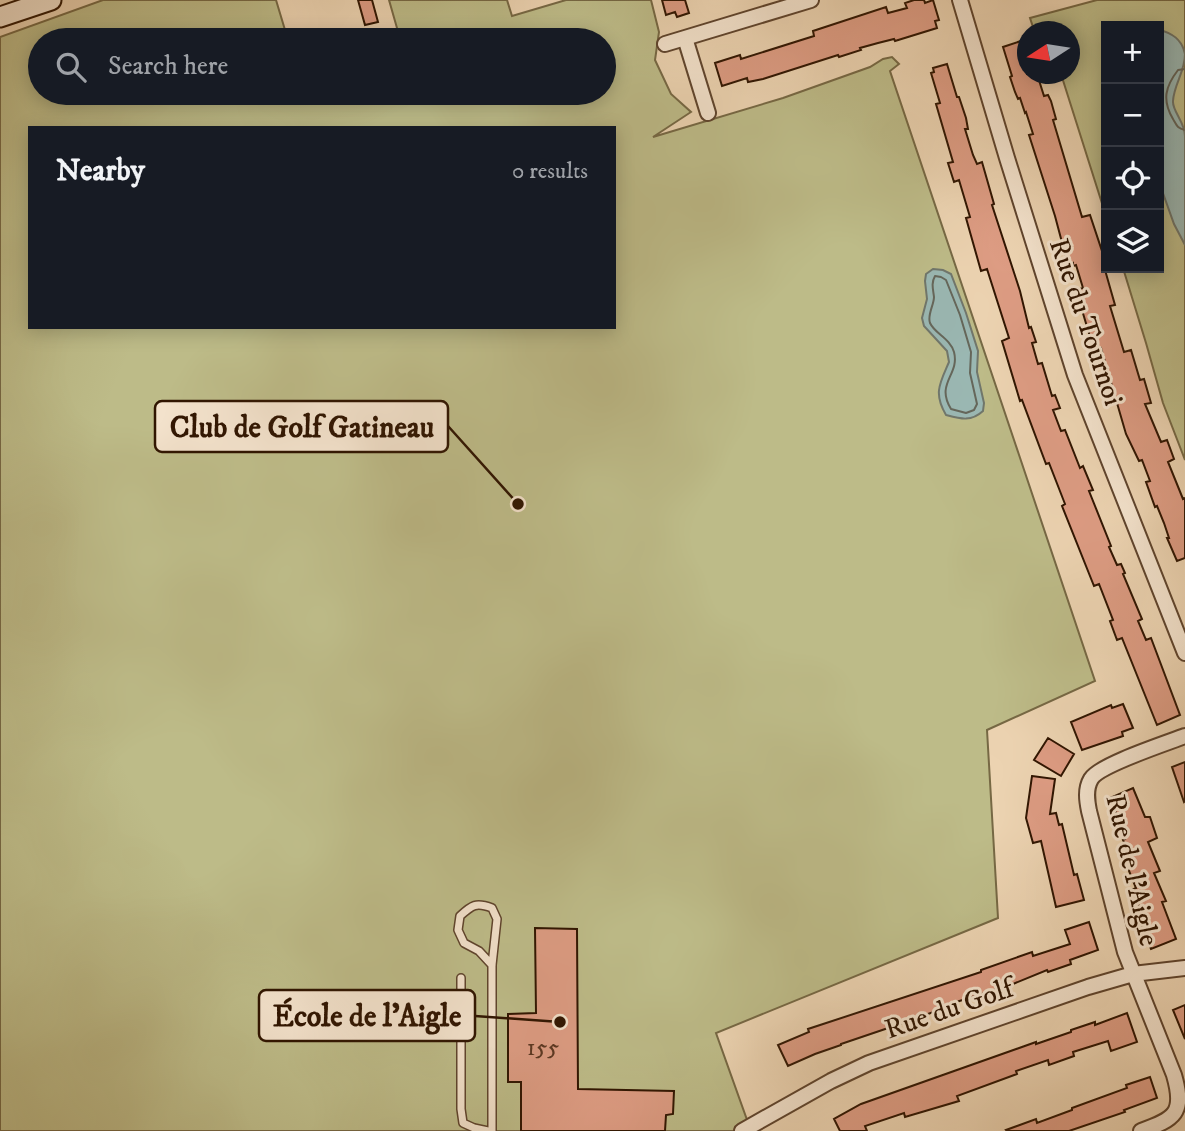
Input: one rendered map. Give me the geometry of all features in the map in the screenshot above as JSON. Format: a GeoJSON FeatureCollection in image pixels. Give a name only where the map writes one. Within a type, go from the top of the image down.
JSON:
{"type":"FeatureCollection","features":[{"type":"Feature","properties":{"kind":"main road"},"geometry":{"type":"LineString","coordinates":[[0,18],[51,0]]}},
{"type":"Feature","properties":{"kind":"street"},"geometry":{"type":"LineString","coordinates":[[665,44],[811,0]]}},
{"type":"Feature","properties":{"kind":"street","name":"Rue du Tournoi"},"geometry":{"type":"LineString","coordinates":[[960,0],[1075,376],[1185,653]]}},
{"type":"Feature","properties":{"kind":"street"},"geometry":{"type":"LineString","coordinates":[[685,38],[708,113]]}},
{"type":"Feature","properties":{"kind":"street","name":"Rue de l'Aigle"},"geometry":{"type":"LineString","coordinates":[[1141,1131],[1169,1118],[1179,1104],[1179,1096],[1174,1074],[1125,952],[1089,811],[1088,783],[1092,776],[1104,768],[1185,736]]}},
{"type":"Feature","properties":{"kind":"street","name":"Rue du Golf"},"geometry":{"type":"LineString","coordinates":[[748,1130],[831,1080],[869,1063],[1088,987],[1133,974],[1185,968]]}},
{"type":"Feature","properties":{"kind":"lane"},"geometry":{"type":"LineString","coordinates":[[461,978],[463,1123],[490,1131],[492,965],[497,919],[492,908],[481,904],[471,906],[460,916],[458,930],[464,943],[479,951],[492,965]]}},
{"type":"Feature","properties":{"kind":"shaded area"},"geometry":{"type":"Polygon","coordinates":[[[103,0],[276,0],[284,28],[28,28],[28,105],[616,105],[616,28],[397,28],[389,0],[507,0],[512,16],[566,0],[651,0],[659,32],[655,60],[671,94],[691,112],[653,137],[783,98],[892,57],[899,64],[890,71],[1095,681],[987,730],[998,918],[716,1033],[751,1131],[0,1131],[0,37],[103,0]]]}},
{"type":"Feature","properties":{"kind":"shaded area"},"geometry":{"type":"Polygon","coordinates":[[[1097,0],[1185,0],[1185,460],[1163,403],[1125,273],[1164,273],[1164,21],[1101,21],[1101,200],[1064,84],[1080,84],[1080,21],[1031,21],[1030,18],[1097,0]]]}},
{"type":"Feature","properties":{"kind":"water"},"geometry":{"type":"Polygon","coordinates":[[[1164,32],[1182,44],[1185,54],[1173,101],[1185,136],[1185,245],[1164,196],[1164,32]]]}},
{"type":"Feature","properties":{"kind":"water"},"geometry":{"type":"Polygon","coordinates":[[[933,269],[951,274],[978,351],[977,372],[984,403],[983,411],[970,418],[946,415],[940,400],[941,382],[949,362],[947,351],[924,326],[922,318],[927,299],[926,274],[933,269]]]}},
{"type":"Feature","properties":{"kind":"building"},"geometry":{"type":"Polygon","coordinates":[[[358,0],[372,0],[378,22],[365,25],[358,0]]]}},
{"type":"Feature","properties":{"kind":"building"},"geometry":{"type":"Polygon","coordinates":[[[662,0],[685,0],[689,13],[677,17],[675,12],[666,15],[662,0]]]}},
{"type":"Feature","properties":{"kind":"building"},"geometry":{"type":"Polygon","coordinates":[[[924,0],[925,3],[933,0],[939,20],[935,21],[937,28],[860,48],[861,50],[763,79],[748,82],[747,78],[722,86],[715,63],[740,55],[741,59],[814,36],[813,31],[886,7],[888,13],[907,8],[905,3],[924,0]]]}},
{"type":"Feature","properties":{"kind":"building"},"geometry":{"type":"Polygon","coordinates":[[[1017,42],[1017,84],[1040,84],[1044,96],[1048,95],[1051,101],[1056,119],[1053,120],[1082,217],[1090,215],[1101,248],[1101,273],[1106,273],[1115,305],[1110,306],[1124,352],[1131,350],[1140,380],[1144,379],[1151,403],[1145,404],[1161,442],[1167,440],[1174,459],[1168,462],[1183,499],[1185,498],[1185,558],[1177,561],[1146,482],[1150,481],[1142,460],[1139,461],[1126,434],[1101,348],[1094,350],[1076,290],[1083,288],[1076,265],[1068,265],[1029,135],[1033,134],[1010,77],[1012,76],[1003,47],[1017,42]]]}},
{"type":"Feature","properties":{"kind":"building"},"geometry":{"type":"Polygon","coordinates":[[[947,64],[966,118],[968,129],[965,129],[973,155],[977,164],[982,162],[994,204],[992,205],[1029,328],[1031,327],[1036,342],[1032,343],[1038,364],[1042,363],[1052,396],[1055,395],[1060,408],[1053,410],[1061,431],[1065,430],[1080,468],[1083,466],[1093,490],[1089,491],[1111,546],[1109,547],[1117,565],[1121,564],[1125,573],[1123,574],[1142,619],[1138,621],[1146,640],[1151,638],[1180,715],[1157,725],[1122,638],[1117,640],[1110,621],[1113,620],[1099,584],[1094,586],[1062,506],[1065,504],[1049,463],[1046,464],[1022,400],[1020,401],[1002,341],[1009,338],[987,269],[981,271],[966,218],[970,217],[959,180],[954,182],[948,163],[953,162],[936,104],[940,103],[931,73],[934,72],[933,68],[947,64]]]}},
{"type":"Feature","properties":{"kind":"building"},"geometry":{"type":"Polygon","coordinates":[[[1123,704],[1133,728],[1122,732],[1123,736],[1082,750],[1071,722],[1111,705],[1112,708],[1123,704]]]}},
{"type":"Feature","properties":{"kind":"building"},"geometry":{"type":"Polygon","coordinates":[[[1048,738],[1074,754],[1061,776],[1034,760],[1048,738]]]}},
{"type":"Feature","properties":{"kind":"building"},"geometry":{"type":"Polygon","coordinates":[[[1185,762],[1185,801],[1184,802],[1172,767],[1185,762]]]}},
{"type":"Feature","properties":{"kind":"building"},"geometry":{"type":"Polygon","coordinates":[[[1032,776],[1055,779],[1050,814],[1056,813],[1059,825],[1062,824],[1074,875],[1077,874],[1084,900],[1056,907],[1041,841],[1033,843],[1026,818],[1032,776]]]}},
{"type":"Feature","properties":{"kind":"building"},"geometry":{"type":"Polygon","coordinates":[[[1133,788],[1145,817],[1150,817],[1157,838],[1148,842],[1160,871],[1154,873],[1166,901],[1162,902],[1176,939],[1151,949],[1142,926],[1147,924],[1132,890],[1136,888],[1125,861],[1131,859],[1123,840],[1122,826],[1110,798],[1133,788]]]}},
{"type":"Feature","properties":{"kind":"building"},"geometry":{"type":"Polygon","coordinates":[[[1089,922],[1098,950],[1070,960],[1071,964],[953,1003],[788,1066],[778,1045],[809,1032],[808,1029],[981,972],[1032,952],[1033,956],[1070,944],[1065,930],[1089,922]]]}},
{"type":"Feature","properties":{"kind":"building"},"geometry":{"type":"Polygon","coordinates":[[[535,928],[577,929],[578,1089],[674,1091],[673,1114],[666,1115],[665,1131],[521,1131],[521,1082],[508,1082],[508,1014],[536,1013],[535,928]]]}},
{"type":"Feature","properties":{"kind":"building"},"geometry":{"type":"Polygon","coordinates":[[[1185,1005],[1185,1039],[1173,1010],[1185,1005]]]}},
{"type":"Feature","properties":{"kind":"building"},"geometry":{"type":"Polygon","coordinates":[[[1127,1013],[1137,1042],[1111,1051],[1108,1041],[1073,1052],[1074,1056],[1049,1065],[1048,1060],[957,1096],[959,1101],[905,1117],[904,1113],[865,1126],[867,1131],[840,1131],[834,1119],[861,1104],[1127,1013]]]}},
{"type":"Feature","properties":{"kind":"building"},"geometry":{"type":"Polygon","coordinates":[[[1150,1077],[1157,1098],[1124,1110],[1125,1112],[1069,1131],[1006,1130],[1036,1119],[1037,1123],[1150,1077]]]}},
{"type":"Feature","properties":{"kind":"place","name":"Club de Golf Gatineau"},"geometry":{"type":"Point","coordinates":[518,504]}},
{"type":"Feature","properties":{"kind":"place","name":"École de l'Aigle"},"geometry":{"type":"Point","coordinates":[560,1022]}}]}
